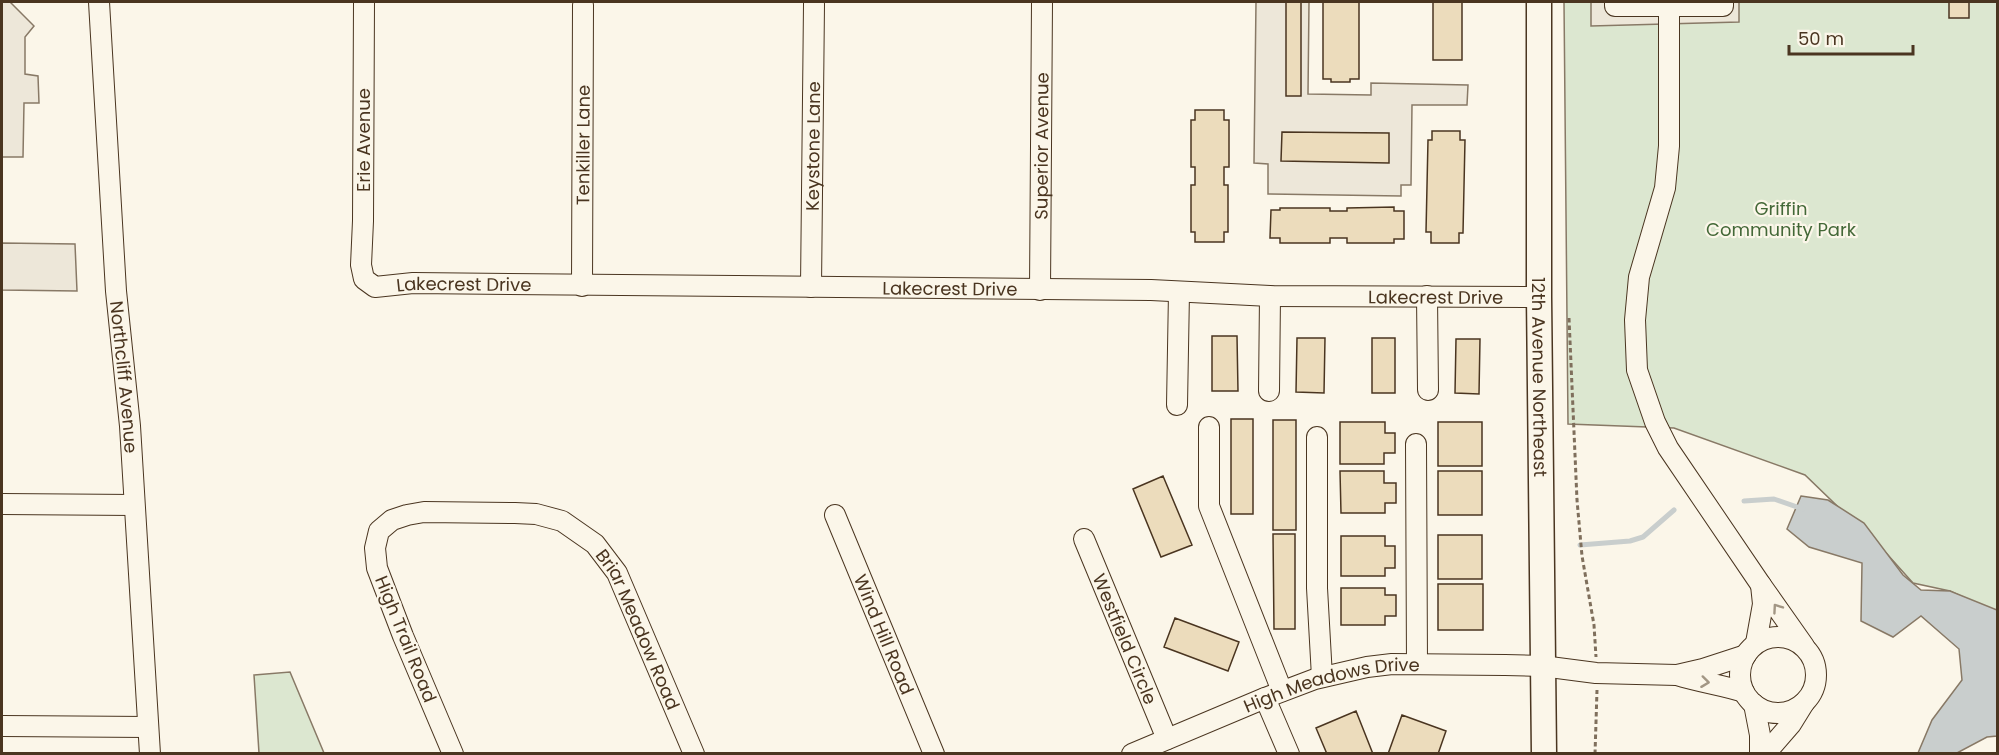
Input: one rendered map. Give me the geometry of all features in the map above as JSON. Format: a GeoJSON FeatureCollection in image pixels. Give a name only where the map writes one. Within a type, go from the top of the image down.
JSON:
{"type":"FeatureCollection","features":[{"type":"Feature","properties":{"kind":"main road","name":"12th Avenue Northeast"},"geometry":{"type":"LineString","coordinates":[[1539,2],[1539,297],[1544,753]]}},
{"type":"Feature","properties":{"kind":"street","name":"Northcliff Avenue"},"geometry":{"type":"LineString","coordinates":[[99,2],[113,242],[125,359],[150,753]]}},
{"type":"Feature","properties":{"kind":"street","name":"Erie Avenue"},"geometry":{"type":"LineString","coordinates":[[364,2],[361,264],[364,279]]}},
{"type":"Feature","properties":{"kind":"street","name":"Superior Avenue"},"geometry":{"type":"LineString","coordinates":[[1040,290],[1042,2]]}},
{"type":"Feature","properties":{"kind":"street"},"geometry":{"type":"LineString","coordinates":[[1615,2],[1615,6],[1723,6],[1723,2]]}},
{"type":"Feature","properties":{"kind":"street","name":"Keystone Lane"},"geometry":{"type":"LineString","coordinates":[[811,287],[814,4]]}},
{"type":"Feature","properties":{"kind":"street","name":"Tenkiller Lane"},"geometry":{"type":"LineString","coordinates":[[582,286],[583,5]]}},
{"type":"Feature","properties":{"kind":"street"},"geometry":{"type":"LineString","coordinates":[[1669,6],[1669,146],[1665,188],[1639,277],[1635,320],[1637,370],[1655,422],[1668,448],[1810,655],[1815,667],[1812,691],[1791,724],[1765,753]]}},
{"type":"Feature","properties":{"kind":"street","name":"Lakecrest Drive"},"geometry":{"type":"LineString","coordinates":[[364,279],[371,285],[381,288],[413,283],[1151,290],[1270,296],[1539,297]]}},
{"type":"Feature","properties":{"kind":"street"},"geometry":{"type":"LineString","coordinates":[[1177,405],[1179,292]]}},
{"type":"Feature","properties":{"kind":"street"},"geometry":{"type":"LineString","coordinates":[[1269,391],[1270,296]]}},
{"type":"Feature","properties":{"kind":"street"},"geometry":{"type":"LineString","coordinates":[[1427,296],[1428,390]]}},
{"type":"Feature","properties":{"kind":"street"},"geometry":{"type":"LineString","coordinates":[[1209,427],[1209,506],[1274,694],[1289,753]]}},
{"type":"Feature","properties":{"kind":"street"},"geometry":{"type":"LineString","coordinates":[[1317,437],[1317,588],[1322,677]]}},
{"type":"Feature","properties":{"kind":"street"},"geometry":{"type":"LineString","coordinates":[[1416,444],[1417,664]]}},
{"type":"Feature","properties":{"kind":"street"},"geometry":{"type":"LineString","coordinates":[[2,504],[134,505]]}},
{"type":"Feature","properties":{"kind":"street","name":"High Trail Road"},"geometry":{"type":"LineString","coordinates":[[453,753],[377,568],[375,548],[379,531],[392,520],[424,512],[536,514],[562,521]]}},
{"type":"Feature","properties":{"kind":"street","name":"Wind Hill Road"},"geometry":{"type":"LineString","coordinates":[[835,515],[934,753]]}},
{"type":"Feature","properties":{"kind":"street","name":"Briar Meadow Road"},"geometry":{"type":"LineString","coordinates":[[562,521],[595,544],[617,573],[694,753]]}},
{"type":"Feature","properties":{"kind":"street","name":"Westfield Circle"},"geometry":{"type":"LineString","coordinates":[[1084,539],[1167,739]]}},
{"type":"Feature","properties":{"kind":"street"},"geometry":{"type":"LineString","coordinates":[[1760,753],[1759,726],[1740,675],[1742,663],[1751,649],[1763,604],[1761,585]]}},
{"type":"Feature","properties":{"kind":"street"},"geometry":{"type":"LineString","coordinates":[[1677,675],[1703,669],[1751,649],[1768,638],[1786,638],[1803,646],[1810,655]]}},
{"type":"Feature","properties":{"kind":"street","name":"High Meadows Drive"},"geometry":{"type":"LineString","coordinates":[[1132,753],[1274,694],[1322,677],[1367,667],[1417,664],[1542,666],[1596,674],[1677,675]]}},
{"type":"Feature","properties":{"kind":"street"},"geometry":{"type":"LineString","coordinates":[[1677,675],[1698,682],[1720,684],[1749,698],[1770,712],[1795,709],[1805,701]]}},
{"type":"Feature","properties":{"kind":"street"},"geometry":{"type":"LineString","coordinates":[[2,726],[148,727]]}},
{"type":"Feature","properties":{"kind":"path"},"geometry":{"type":"LineString","coordinates":[[1569,318],[1577,500],[1582,556],[1594,625],[1595,753]]}},
{"type":"Feature","properties":{"kind":"green space","name":"Griffin Community Park"},"geometry":{"type":"Polygon","coordinates":[[[1564,2],[1997,2],[1997,613],[1950,591],[1913,583],[1887,554],[1805,475],[1674,428],[1568,424],[1564,2]]]}},
{"type":"Feature","properties":{"kind":"green space"},"geometry":{"type":"Polygon","coordinates":[[[290,672],[324,753],[259,753],[254,675],[290,672]]]}},
{"type":"Feature","properties":{"kind":"shaded area"},"geometry":{"type":"Polygon","coordinates":[[[2,2],[10,2],[34,26],[25,37],[25,74],[38,76],[39,103],[24,103],[23,157],[2,157],[2,2]]]}},
{"type":"Feature","properties":{"kind":"shaded area"},"geometry":{"type":"Polygon","coordinates":[[[1256,2],[1309,2],[1308,94],[1371,95],[1371,83],[1468,85],[1467,105],[1412,105],[1411,185],[1401,185],[1401,196],[1268,194],[1268,164],[1254,163],[1256,2]]]}},
{"type":"Feature","properties":{"kind":"shaded area"},"geometry":{"type":"Polygon","coordinates":[[[1591,2],[1739,2],[1739,22],[1591,26],[1591,2]]]}},
{"type":"Feature","properties":{"kind":"shaded area"},"geometry":{"type":"Polygon","coordinates":[[[2,243],[75,244],[77,291],[2,290],[2,243]]]}},
{"type":"Feature","properties":{"kind":"shaded area"},"geometry":{"type":"Polygon","coordinates":[[[1801,496],[1828,500],[1864,523],[1903,575],[1921,590],[1950,591],[1997,610],[1997,736],[1987,737],[1957,753],[1918,753],[1932,720],[1962,680],[1959,649],[1921,616],[1893,637],[1861,621],[1862,563],[1809,547],[1787,529],[1801,496]]]}},
{"type":"Feature","properties":{"kind":"building"},"geometry":{"type":"Polygon","coordinates":[[[1286,2],[1301,2],[1301,96],[1286,96],[1286,2]]]}},
{"type":"Feature","properties":{"kind":"building"},"geometry":{"type":"Polygon","coordinates":[[[1323,2],[1359,2],[1359,79],[1350,79],[1350,82],[1331,82],[1331,79],[1323,79],[1323,2]]]}},
{"type":"Feature","properties":{"kind":"building"},"geometry":{"type":"Polygon","coordinates":[[[1433,2],[1462,2],[1462,60],[1433,60],[1433,2]]]}},
{"type":"Feature","properties":{"kind":"building"},"geometry":{"type":"Polygon","coordinates":[[[1949,2],[1969,2],[1969,18],[1949,18],[1949,2]]]}},
{"type":"Feature","properties":{"kind":"building"},"geometry":{"type":"Polygon","coordinates":[[[1195,110],[1224,110],[1224,120],[1229,120],[1229,167],[1224,167],[1224,185],[1228,185],[1228,232],[1224,232],[1224,242],[1195,242],[1195,232],[1191,232],[1191,185],[1195,185],[1195,167],[1191,167],[1191,120],[1195,120],[1195,110]]]}},
{"type":"Feature","properties":{"kind":"building"},"geometry":{"type":"Polygon","coordinates":[[[1432,131],[1460,131],[1460,140],[1465,140],[1463,233],[1459,233],[1459,243],[1431,243],[1431,232],[1426,232],[1428,140],[1432,140],[1432,131]]]}},
{"type":"Feature","properties":{"kind":"building"},"geometry":{"type":"Polygon","coordinates":[[[1282,132],[1389,133],[1389,163],[1281,161],[1282,132]]]}},
{"type":"Feature","properties":{"kind":"building"},"geometry":{"type":"Polygon","coordinates":[[[1394,207],[1394,211],[1404,211],[1404,239],[1394,239],[1394,243],[1347,243],[1347,238],[1330,238],[1330,243],[1280,243],[1280,238],[1270,238],[1271,210],[1330,208],[1330,211],[1347,211],[1347,208],[1394,207]]]}},
{"type":"Feature","properties":{"kind":"building"},"geometry":{"type":"Polygon","coordinates":[[[1212,336],[1237,336],[1238,391],[1212,391],[1212,336]]]}},
{"type":"Feature","properties":{"kind":"building"},"geometry":{"type":"Polygon","coordinates":[[[1297,338],[1325,338],[1324,393],[1296,392],[1297,338]]]}},
{"type":"Feature","properties":{"kind":"building"},"geometry":{"type":"Polygon","coordinates":[[[1372,338],[1395,338],[1395,393],[1372,393],[1372,338]]]}},
{"type":"Feature","properties":{"kind":"building"},"geometry":{"type":"Polygon","coordinates":[[[1456,339],[1480,339],[1479,394],[1455,393],[1456,339]]]}},
{"type":"Feature","properties":{"kind":"building"},"geometry":{"type":"Polygon","coordinates":[[[1231,419],[1253,419],[1253,514],[1231,514],[1231,419]]]}},
{"type":"Feature","properties":{"kind":"building"},"geometry":{"type":"Polygon","coordinates":[[[1273,420],[1296,420],[1296,530],[1273,530],[1273,420]]]}},
{"type":"Feature","properties":{"kind":"building"},"geometry":{"type":"Polygon","coordinates":[[[1340,422],[1385,422],[1385,433],[1395,433],[1395,453],[1384,453],[1384,464],[1340,464],[1340,422]]]}},
{"type":"Feature","properties":{"kind":"building"},"geometry":{"type":"Polygon","coordinates":[[[1438,422],[1482,422],[1482,466],[1438,466],[1438,422]]]}},
{"type":"Feature","properties":{"kind":"building"},"geometry":{"type":"Polygon","coordinates":[[[1340,471],[1384,471],[1384,483],[1396,483],[1396,503],[1385,503],[1385,513],[1341,513],[1340,471]]]}},
{"type":"Feature","properties":{"kind":"building"},"geometry":{"type":"Polygon","coordinates":[[[1438,471],[1482,471],[1482,515],[1438,515],[1438,471]]]}},
{"type":"Feature","properties":{"kind":"building"},"geometry":{"type":"Polygon","coordinates":[[[1163,476],[1192,545],[1161,557],[1133,489],[1163,476]]]}},
{"type":"Feature","properties":{"kind":"building"},"geometry":{"type":"Polygon","coordinates":[[[1273,534],[1295,534],[1295,629],[1274,629],[1273,534]]]}},
{"type":"Feature","properties":{"kind":"building"},"geometry":{"type":"Polygon","coordinates":[[[1438,535],[1482,535],[1482,579],[1438,579],[1438,535]]]}},
{"type":"Feature","properties":{"kind":"building"},"geometry":{"type":"Polygon","coordinates":[[[1341,536],[1385,536],[1385,546],[1395,546],[1395,568],[1385,568],[1385,576],[1341,576],[1341,536]]]}},
{"type":"Feature","properties":{"kind":"building"},"geometry":{"type":"Polygon","coordinates":[[[1438,584],[1483,584],[1483,630],[1438,630],[1438,584]]]}},
{"type":"Feature","properties":{"kind":"building"},"geometry":{"type":"Polygon","coordinates":[[[1341,588],[1385,588],[1385,595],[1396,595],[1396,616],[1385,616],[1385,625],[1341,625],[1341,588]]]}},
{"type":"Feature","properties":{"kind":"building"},"geometry":{"type":"Polygon","coordinates":[[[1175,618],[1239,642],[1228,671],[1164,647],[1175,618]]]}},
{"type":"Feature","properties":{"kind":"building"},"geometry":{"type":"Polygon","coordinates":[[[1356,711],[1373,754],[1327,754],[1316,728],[1356,711]]]}},
{"type":"Feature","properties":{"kind":"building"},"geometry":{"type":"Polygon","coordinates":[[[1402,715],[1446,731],[1438,754],[1388,754],[1402,715]]]}},
{"type":"Feature","properties":{"kind":"waterway"},"geometry":{"type":"LineString","coordinates":[[1744,501],[1774,499],[1803,509]]}},
{"type":"Feature","properties":{"kind":"waterway"},"geometry":{"type":"LineString","coordinates":[[1580,545],[1630,541],[1643,537],[1674,510]]}}]}
